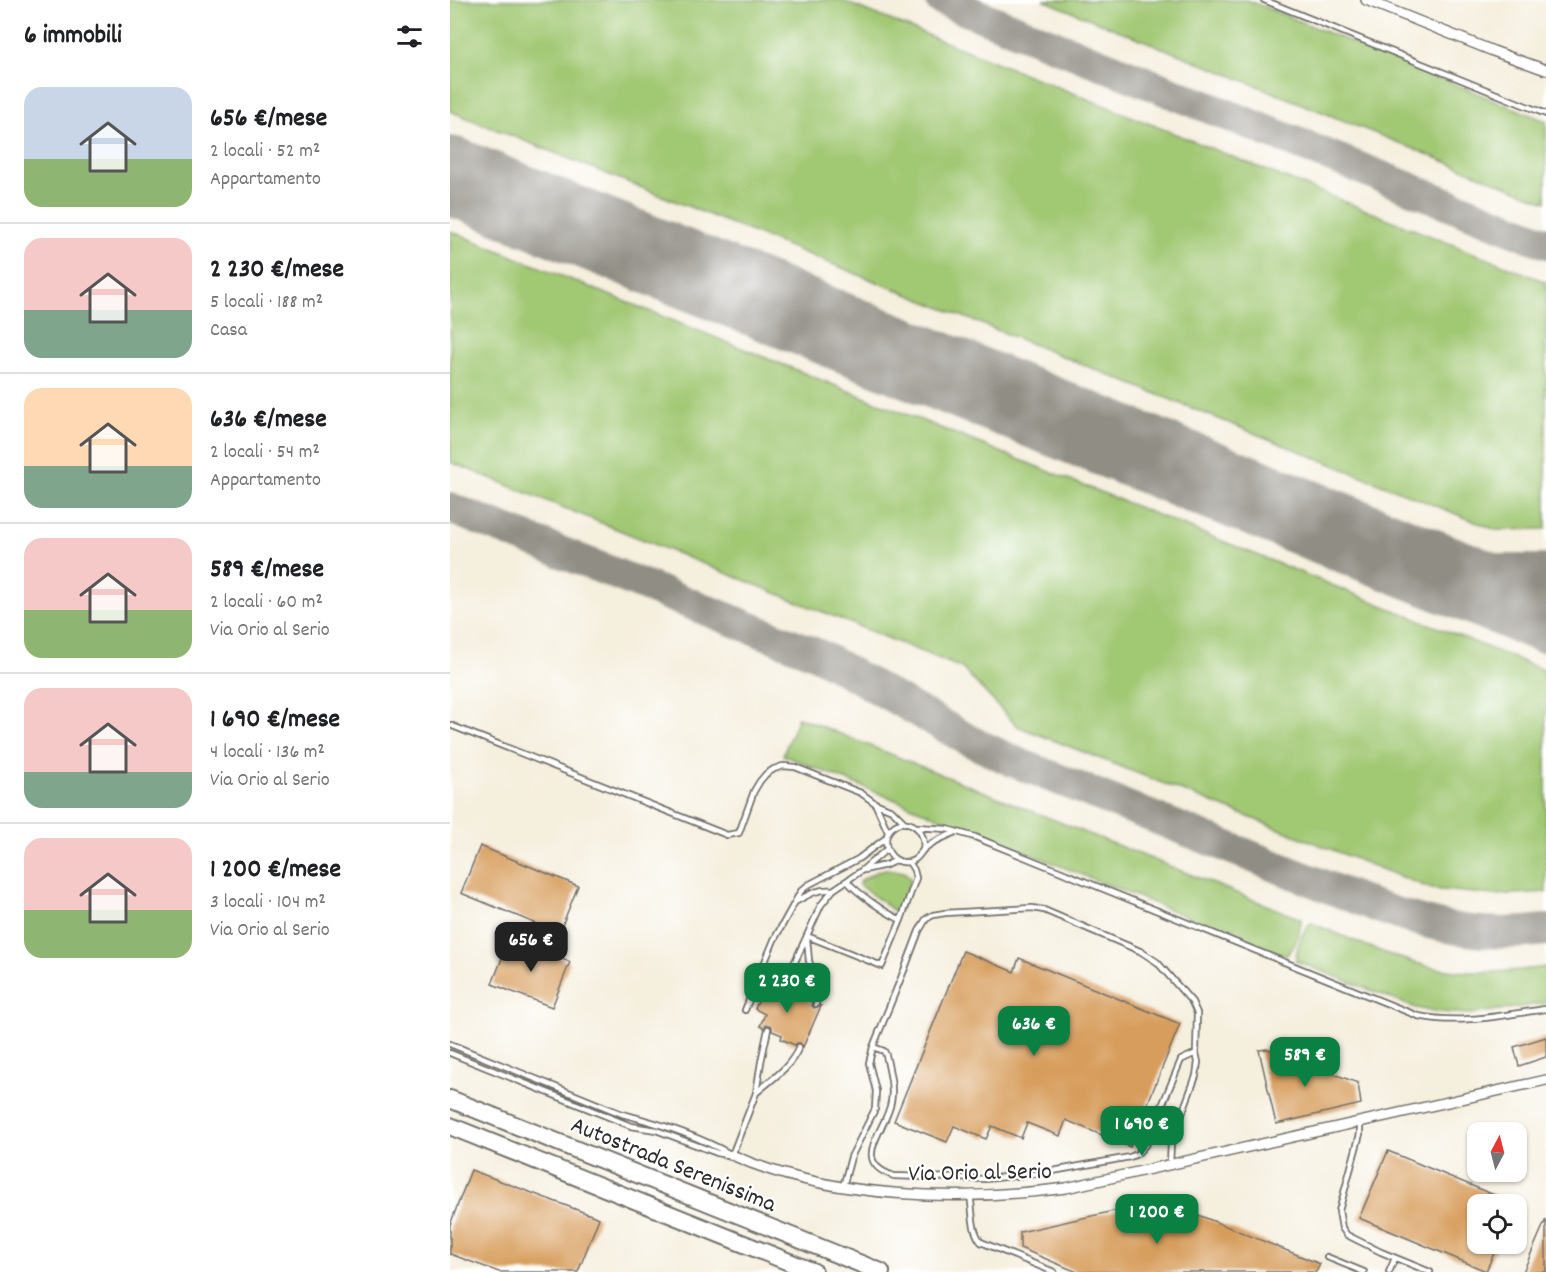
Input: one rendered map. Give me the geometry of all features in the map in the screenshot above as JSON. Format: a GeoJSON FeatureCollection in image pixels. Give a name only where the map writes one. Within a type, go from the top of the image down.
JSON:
{"type":"FeatureCollection","features":[{"type":"Feature","properties":{"kind":"highway","name":"Autostrada Serenissima"},"geometry":{"type":"LineString","coordinates":[[450,1099],[881,1272]]}},
{"type":"Feature","properties":{"kind":"highway","name":"Autostrada Serenissima"},"geometry":{"type":"LineString","coordinates":[[450,1126],[814,1272]]}},
{"type":"Feature","properties":{"kind":"street"},"geometry":{"type":"LineString","coordinates":[[1366,0],[1546,70]]}},
{"type":"Feature","properties":{"kind":"street","name":"Via Orio al Serio"},"geometry":{"type":"LineString","coordinates":[[732,1155],[751,1164],[783,1174],[843,1187],[970,1195],[1037,1192],[1066,1188],[1546,1080]]}},
{"type":"Feature","properties":{"kind":"lane"},"geometry":{"type":"LineString","coordinates":[[1264,0],[1546,114]]}},
{"type":"Feature","properties":{"kind":"lane"},"geometry":{"type":"LineString","coordinates":[[450,725],[728,835],[739,833],[754,791],[766,774],[783,766],[795,767],[861,793],[875,803],[892,810],[905,823],[917,827],[947,828],[997,846],[1418,1016],[1435,1020],[1465,1020],[1546,1009]]}},
{"type":"Feature","properties":{"kind":"lane"},"geometry":{"type":"LineString","coordinates":[[875,803],[888,832]]}},
{"type":"Feature","properties":{"kind":"lane"},"geometry":{"type":"LineString","coordinates":[[905,823],[898,824],[888,832],[886,838],[887,849],[897,860],[909,862],[937,841],[956,832]]}},
{"type":"Feature","properties":{"kind":"lane"},"geometry":{"type":"LineString","coordinates":[[917,827],[924,837],[923,850]]}},
{"type":"Feature","properties":{"kind":"lane"},"geometry":{"type":"LineString","coordinates":[[745,1010],[774,940],[801,891],[808,885],[858,859],[886,838]]}},
{"type":"Feature","properties":{"kind":"lane"},"geometry":{"type":"LineString","coordinates":[[782,990],[821,904],[833,890],[887,849]]}},
{"type":"Feature","properties":{"kind":"lane"},"geometry":{"type":"LineString","coordinates":[[861,871],[897,860]]}},
{"type":"Feature","properties":{"kind":"lane"},"geometry":{"type":"LineString","coordinates":[[807,936],[882,966],[916,878],[915,870],[909,862]]}},
{"type":"Feature","properties":{"kind":"lane"},"geometry":{"type":"LineString","coordinates":[[847,881],[873,902],[901,920]]}},
{"type":"Feature","properties":{"kind":"lane"},"geometry":{"type":"LineString","coordinates":[[793,904],[818,890],[833,890]]}},
{"type":"Feature","properties":{"kind":"lane"},"geometry":{"type":"LineString","coordinates":[[843,1187],[850,1156],[875,1109],[876,1091],[869,1063],[873,1047],[919,931],[926,920],[933,915],[945,913],[1032,908],[1044,910],[1140,951],[1157,962],[1192,1002],[1197,1013],[1196,1076],[1171,1143],[1170,1164]]}},
{"type":"Feature","properties":{"kind":"lane"},"geometry":{"type":"LineString","coordinates":[[807,936],[809,961],[819,991],[816,1004]]}},
{"type":"Feature","properties":{"kind":"lane"},"geometry":{"type":"LineString","coordinates":[[732,1155],[756,1093],[768,1029]]}},
{"type":"Feature","properties":{"kind":"lane"},"geometry":{"type":"LineString","coordinates":[[450,1044],[622,1114],[670,1128],[732,1155]]}},
{"type":"Feature","properties":{"kind":"lane"},"geometry":{"type":"LineString","coordinates":[[756,1093],[788,1066],[799,1047]]}},
{"type":"Feature","properties":{"kind":"lane"},"geometry":{"type":"LineString","coordinates":[[873,1047],[884,1051],[886,1055],[892,1091],[889,1113],[875,1137],[872,1156],[876,1167],[894,1176],[985,1179],[1036,1174],[1137,1154],[1146,1144],[1181,1060],[1196,1053]]}},
{"type":"Feature","properties":{"kind":"lane"},"geometry":{"type":"LineString","coordinates":[[450,1053],[631,1126],[656,1130],[717,1153],[732,1155]]}},
{"type":"Feature","properties":{"kind":"lane"},"geometry":{"type":"LineString","coordinates":[[1360,1121],[1360,1134],[1339,1211],[1342,1228],[1347,1235],[1430,1272]]}},
{"type":"Feature","properties":{"kind":"lane"},"geometry":{"type":"LineString","coordinates":[[970,1195],[974,1230],[981,1242],[1054,1272]]}},
{"type":"Feature","properties":{"kind":"lane"},"geometry":{"type":"LineString","coordinates":[[1327,1257],[1364,1272]]}},
{"type":"Feature","properties":{"kind":"lane"},"geometry":{"type":"LineString","coordinates":[[1389,1272],[1395,1258]]}},
{"type":"Feature","properties":{"kind":"green space"},"geometry":{"type":"Polygon","coordinates":[[[450,0],[840,0],[1546,282],[1546,529],[1496,530],[450,111],[450,0]]]}},
{"type":"Feature","properties":{"kind":"green space"},"geometry":{"type":"Polygon","coordinates":[[[1043,0],[1247,0],[1546,121],[1546,202],[1043,0]]]}},
{"type":"Feature","properties":{"kind":"green space"},"geometry":{"type":"Polygon","coordinates":[[[450,231],[1546,671],[1546,892],[1495,895],[1432,889],[1017,726],[962,668],[450,462],[450,231]]]}},
{"type":"Feature","properties":{"kind":"green space"},"geometry":{"type":"Polygon","coordinates":[[[798,717],[1301,919],[1299,934],[1285,956],[783,755],[798,717]]]}},
{"type":"Feature","properties":{"kind":"green space"},"geometry":{"type":"Polygon","coordinates":[[[885,869],[904,872],[910,877],[900,910],[897,911],[859,885],[860,881],[885,869]]]}},
{"type":"Feature","properties":{"kind":"green space"},"geometry":{"type":"Polygon","coordinates":[[[1311,923],[1381,952],[1435,968],[1488,972],[1546,967],[1546,1003],[1472,1014],[1416,1008],[1296,961],[1300,940],[1311,923]]]}},
{"type":"Feature","properties":{"kind":"building"},"geometry":{"type":"Polygon","coordinates":[[[480,846],[578,886],[559,933],[461,893],[480,846]]]}},
{"type":"Feature","properties":{"kind":"building"},"geometry":{"type":"Polygon","coordinates":[[[510,938],[570,962],[552,1007],[492,984],[510,938]]]}},
{"type":"Feature","properties":{"kind":"building"},"geometry":{"type":"Polygon","coordinates":[[[963,951],[1014,972],[1019,958],[1180,1024],[1130,1147],[1066,1120],[1060,1136],[1027,1123],[1021,1138],[992,1126],[986,1139],[954,1126],[947,1142],[894,1121],[963,951]]]}},
{"type":"Feature","properties":{"kind":"building"},"geometry":{"type":"Polygon","coordinates":[[[766,983],[778,988],[781,994],[786,991],[812,1002],[814,1008],[821,1006],[803,1047],[800,1043],[795,1045],[781,1039],[782,1035],[772,1031],[769,1025],[764,1028],[760,1026],[765,1014],[755,1009],[766,983]]]}},
{"type":"Feature","properties":{"kind":"building"},"geometry":{"type":"Polygon","coordinates":[[[1546,1037],[1546,1057],[1519,1066],[1514,1047],[1546,1037]]]}},
{"type":"Feature","properties":{"kind":"building"},"geometry":{"type":"Polygon","coordinates":[[[1268,1049],[1358,1083],[1361,1104],[1276,1124],[1259,1050],[1268,1049]]]}},
{"type":"Feature","properties":{"kind":"building"},"geometry":{"type":"Polygon","coordinates":[[[1388,1151],[1492,1194],[1467,1194],[1467,1254],[1494,1254],[1486,1271],[1359,1218],[1388,1151]]]}},
{"type":"Feature","properties":{"kind":"building"},"geometry":{"type":"Polygon","coordinates":[[[471,1170],[599,1218],[578,1272],[499,1272],[450,1254],[450,1225],[471,1170]]]}},
{"type":"Feature","properties":{"kind":"building"},"geometry":{"type":"Polygon","coordinates":[[[1166,1202],[1320,1264],[1316,1272],[1077,1272],[1020,1248],[1020,1232],[1136,1206],[1160,1215],[1166,1202]]]}},
{"type":"Feature","properties":{"kind":"building"},"geometry":{"type":"Polygon","coordinates":[[[1546,1219],[1546,1272],[1523,1272],[1546,1219]]]}},
{"type":"Feature","properties":{"kind":"taxiway"},"geometry":{"type":"LineString","coordinates":[[941,0],[1546,243]]}},
{"type":"Feature","properties":{"kind":"taxiway"},"geometry":{"type":"LineString","coordinates":[[450,508],[819,655],[970,741],[1015,762],[1375,906],[1418,920],[1480,932],[1546,930]]}},
{"type":"Feature","properties":{"kind":"taxiway"},"geometry":{"type":"LineString","coordinates":[[1382,548],[1478,568],[1546,570]]}},
{"type":"Feature","properties":{"kind":"runway"},"geometry":{"type":"LineString","coordinates":[[450,175],[1546,614]]}}]}
